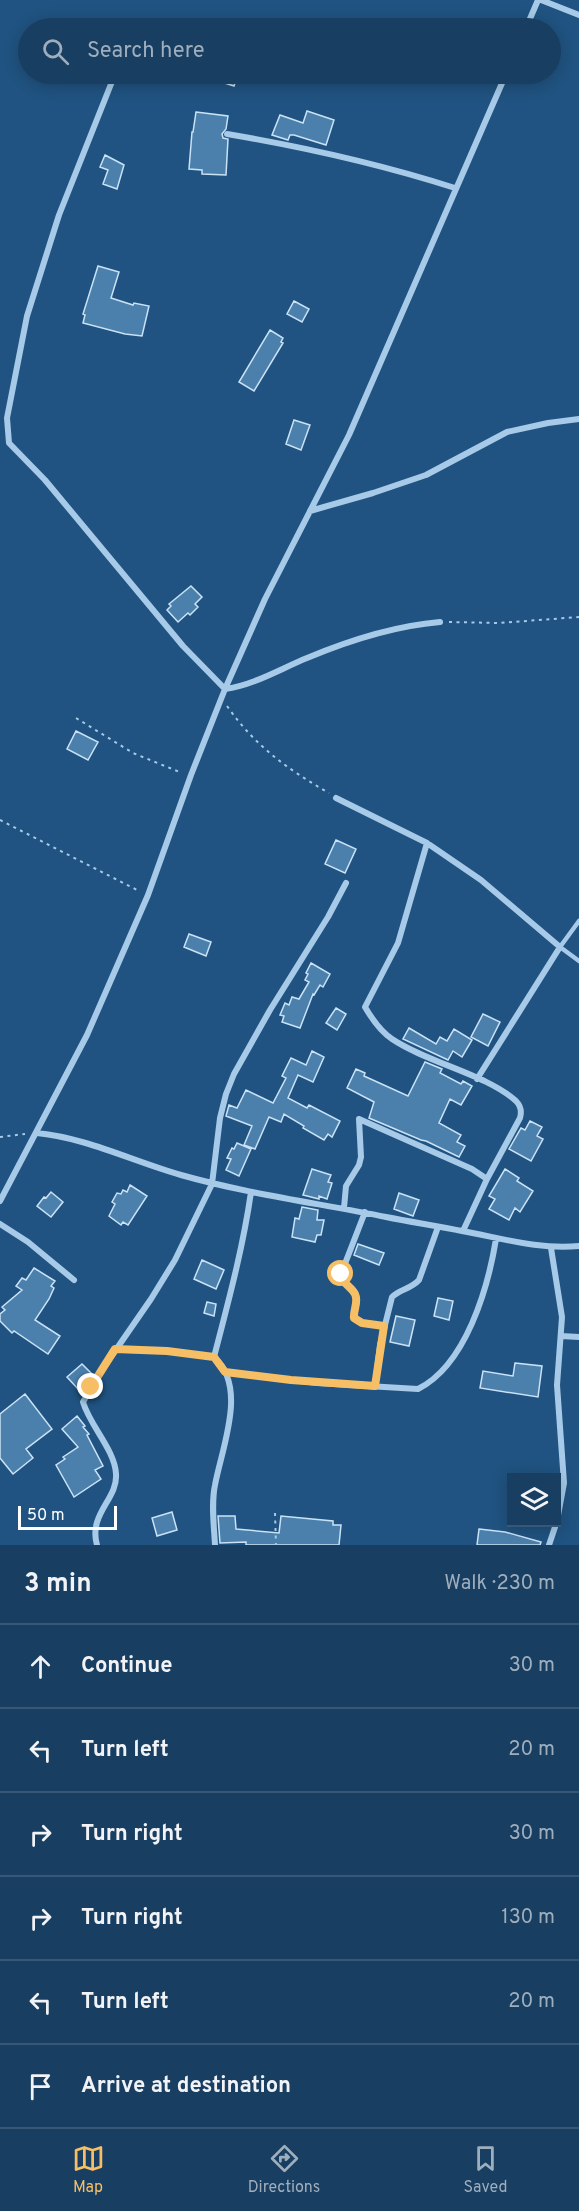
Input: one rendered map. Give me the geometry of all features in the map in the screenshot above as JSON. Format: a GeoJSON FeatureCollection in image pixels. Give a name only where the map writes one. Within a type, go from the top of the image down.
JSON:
{"type":"FeatureCollection","features":[{"type":"Feature","properties":{"kind":"street"},"geometry":{"type":"LineString","coordinates":[[531,18],[540,0],[579,15]]}},
{"type":"Feature","properties":{"kind":"street"},"geometry":{"type":"LineString","coordinates":[[111,84],[59,215],[27,316],[6,432],[9,443],[45,480],[183,646],[225,689]]}},
{"type":"Feature","properties":{"kind":"street"},"geometry":{"type":"LineString","coordinates":[[0,1201],[87,1035],[148,895],[225,689],[266,599],[349,435],[502,84]]}},
{"type":"Feature","properties":{"kind":"street"},"geometry":{"type":"LineString","coordinates":[[227,134],[322,151],[410,173],[455,188]]}},
{"type":"Feature","properties":{"kind":"street"},"geometry":{"type":"LineString","coordinates":[[310,511],[426,475],[507,432],[579,419]]}},
{"type":"Feature","properties":{"kind":"street"},"geometry":{"type":"LineString","coordinates":[[225,689],[251,683],[332,648],[373,634],[411,625],[440,622]]}},
{"type":"Feature","properties":{"kind":"street"},"geometry":{"type":"LineString","coordinates":[[336,798],[427,843],[481,880],[560,947],[477,1078]]}},
{"type":"Feature","properties":{"kind":"street"},"geometry":{"type":"LineString","coordinates":[[427,843],[398,943],[365,1007],[378,1027],[393,1040],[423,1057],[477,1078],[516,1101],[522,1111],[462,1231]]}},
{"type":"Feature","properties":{"kind":"street"},"geometry":{"type":"LineString","coordinates":[[98,1545],[97,1521],[115,1485],[117,1474],[113,1461],[88,1417],[83,1402],[115,1349],[151,1299],[175,1260],[212,1184],[220,1118],[234,1074],[346,883]]}},
{"type":"Feature","properties":{"kind":"street"},"geometry":{"type":"LineString","coordinates":[[344,1208],[346,1186],[361,1158],[359,1119],[472,1169],[487,1179]]}},
{"type":"Feature","properties":{"kind":"street"},"geometry":{"type":"LineString","coordinates":[[37,1133],[58,1135],[83,1142],[212,1184],[496,1239],[551,1248],[579,1246]]}},
{"type":"Feature","properties":{"kind":"street"},"geometry":{"type":"LineString","coordinates":[[214,1357],[235,1277],[251,1192]]}},
{"type":"Feature","properties":{"kind":"street"},"geometry":{"type":"LineString","coordinates":[[365,1212],[341,1276],[356,1296],[354,1318],[362,1323],[384,1326]]}},
{"type":"Feature","properties":{"kind":"street"},"geometry":{"type":"LineString","coordinates":[[0,1224],[28,1242],[74,1280]]}},
{"type":"Feature","properties":{"kind":"street"},"geometry":{"type":"LineString","coordinates":[[375,1386],[379,1352],[392,1297],[397,1292],[413,1287],[419,1280],[438,1227]]}},
{"type":"Feature","properties":{"kind":"street"},"geometry":{"type":"LineString","coordinates":[[225,1372],[291,1380],[418,1389],[440,1375],[461,1342],[486,1288],[496,1239]]}},
{"type":"Feature","properties":{"kind":"street"},"geometry":{"type":"LineString","coordinates":[[549,1545],[557,1521],[564,1483],[557,1385],[561,1336],[560,1298],[551,1248]]}},
{"type":"Feature","properties":{"kind":"street"},"geometry":{"type":"LineString","coordinates":[[561,1336],[579,1337]]}},
{"type":"Feature","properties":{"kind":"street"},"geometry":{"type":"LineString","coordinates":[[115,1349],[167,1351],[214,1357],[225,1372],[231,1394],[226,1438],[213,1500],[215,1545]]}},
{"type":"Feature","properties":{"kind":"lane"},"geometry":{"type":"LineString","coordinates":[[579,921],[560,947],[579,961]]}},
{"type":"Feature","properties":{"kind":"path"},"geometry":{"type":"LineString","coordinates":[[440,622],[499,623],[579,617]]}},
{"type":"Feature","properties":{"kind":"path"},"geometry":{"type":"LineString","coordinates":[[222,699],[255,741],[303,778],[336,798]]}},
{"type":"Feature","properties":{"kind":"path"},"geometry":{"type":"LineString","coordinates":[[76,718],[133,753],[169,769],[191,775]]}},
{"type":"Feature","properties":{"kind":"path"},"geometry":{"type":"LineString","coordinates":[[0,820],[148,895]]}},
{"type":"Feature","properties":{"kind":"path"},"geometry":{"type":"LineString","coordinates":[[0,1137],[37,1133]]}},
{"type":"Feature","properties":{"kind":"path"},"geometry":{"type":"LineString","coordinates":[[275,1513],[276,1545]]}},
{"type":"Feature","properties":{"kind":"building"},"geometry":{"type":"Polygon","coordinates":[[[307,111],[334,120],[326,145],[294,135],[290,135],[288,140],[272,135],[280,115],[303,123],[307,111]]]}},
{"type":"Feature","properties":{"kind":"building"},"geometry":{"type":"Polygon","coordinates":[[[196,112],[228,116],[226,129],[222,134],[223,138],[228,139],[226,175],[202,174],[202,170],[189,169],[196,112]]]}},
{"type":"Feature","properties":{"kind":"building"},"geometry":{"type":"Polygon","coordinates":[[[105,155],[124,165],[117,189],[103,184],[108,170],[100,167],[105,155]]]}},
{"type":"Feature","properties":{"kind":"building"},"geometry":{"type":"Polygon","coordinates":[[[98,266],[119,272],[111,298],[133,305],[134,303],[149,306],[142,336],[83,323],[85,315],[83,314],[98,266]]]}},
{"type":"Feature","properties":{"kind":"building"},"geometry":{"type":"Polygon","coordinates":[[[294,301],[309,309],[302,322],[287,314],[294,301]]]}},
{"type":"Feature","properties":{"kind":"building"},"geometry":{"type":"Polygon","coordinates":[[[270,330],[283,338],[281,342],[283,343],[254,391],[239,382],[270,330]]]}},
{"type":"Feature","properties":{"kind":"building"},"geometry":{"type":"Polygon","coordinates":[[[294,420],[310,425],[301,450],[286,444],[294,420]]]}},
{"type":"Feature","properties":{"kind":"building"},"geometry":{"type":"Polygon","coordinates":[[[191,586],[202,597],[195,604],[198,607],[178,622],[167,610],[171,606],[169,604],[191,586]]]}},
{"type":"Feature","properties":{"kind":"building"},"geometry":{"type":"Polygon","coordinates":[[[76,731],[98,742],[88,760],[67,749],[76,731]]]}},
{"type":"Feature","properties":{"kind":"building"},"geometry":{"type":"Polygon","coordinates":[[[336,840],[356,849],[345,873],[325,864],[336,840]]]}},
{"type":"Feature","properties":{"kind":"building"},"geometry":{"type":"Polygon","coordinates":[[[189,934],[211,942],[206,956],[184,947],[189,934]]]}},
{"type":"Feature","properties":{"kind":"building"},"geometry":{"type":"Polygon","coordinates":[[[311,963],[330,974],[323,987],[320,985],[313,994],[300,1028],[282,1022],[284,1016],[280,1015],[285,1003],[289,1005],[292,997],[299,999],[309,982],[305,980],[311,963]]]}},
{"type":"Feature","properties":{"kind":"building"},"geometry":{"type":"Polygon","coordinates":[[[336,1008],[346,1014],[337,1030],[326,1023],[336,1008]]]}},
{"type":"Feature","properties":{"kind":"building"},"geometry":{"type":"Polygon","coordinates":[[[483,1014],[500,1022],[488,1046],[471,1037],[483,1014]]]}},
{"type":"Feature","properties":{"kind":"building"},"geometry":{"type":"Polygon","coordinates":[[[409,1028],[436,1044],[440,1037],[447,1041],[454,1029],[472,1040],[462,1057],[453,1051],[448,1060],[403,1039],[409,1028]]]}},
{"type":"Feature","properties":{"kind":"building"},"geometry":{"type":"Polygon","coordinates":[[[312,1051],[324,1057],[313,1082],[298,1075],[288,1098],[307,1108],[309,1105],[340,1121],[332,1137],[328,1134],[324,1140],[284,1114],[281,1122],[269,1117],[255,1149],[244,1145],[252,1126],[226,1116],[229,1105],[237,1108],[246,1090],[273,1103],[286,1078],[282,1076],[291,1058],[306,1065],[312,1051]]]}},
{"type":"Feature","properties":{"kind":"building"},"geometry":{"type":"Polygon","coordinates":[[[425,1062],[442,1069],[440,1073],[461,1084],[463,1081],[472,1086],[461,1105],[450,1099],[439,1123],[461,1135],[457,1142],[465,1146],[459,1157],[369,1118],[374,1102],[347,1088],[356,1069],[365,1073],[364,1076],[408,1096],[425,1062]]]}},
{"type":"Feature","properties":{"kind":"building"},"geometry":{"type":"Polygon","coordinates":[[[530,1121],[542,1127],[537,1136],[543,1139],[531,1161],[509,1149],[521,1128],[525,1130],[530,1121]]]}},
{"type":"Feature","properties":{"kind":"building"},"geometry":{"type":"Polygon","coordinates":[[[237,1143],[251,1149],[239,1176],[226,1170],[231,1159],[227,1158],[237,1143]]]}},
{"type":"Feature","properties":{"kind":"building"},"geometry":{"type":"Polygon","coordinates":[[[312,1169],[331,1175],[328,1182],[332,1183],[327,1199],[303,1195],[312,1169]]]}},
{"type":"Feature","properties":{"kind":"building"},"geometry":{"type":"Polygon","coordinates":[[[505,1169],[519,1178],[517,1181],[533,1191],[520,1212],[515,1208],[509,1220],[489,1209],[495,1199],[489,1196],[505,1169]]]}},
{"type":"Feature","properties":{"kind":"building"},"geometry":{"type":"Polygon","coordinates":[[[130,1185],[147,1196],[128,1225],[123,1222],[121,1225],[109,1216],[115,1204],[112,1202],[117,1193],[121,1194],[123,1190],[127,1192],[130,1185]]]}},
{"type":"Feature","properties":{"kind":"building"},"geometry":{"type":"Polygon","coordinates":[[[51,1192],[63,1202],[51,1217],[37,1206],[51,1192]]]}},
{"type":"Feature","properties":{"kind":"building"},"geometry":{"type":"Polygon","coordinates":[[[399,1193],[419,1200],[413,1216],[394,1209],[399,1193]]]}},
{"type":"Feature","properties":{"kind":"building"},"geometry":{"type":"Polygon","coordinates":[[[302,1207],[318,1210],[317,1220],[324,1220],[321,1235],[317,1235],[315,1242],[292,1237],[295,1218],[299,1219],[302,1207]]]}},
{"type":"Feature","properties":{"kind":"building"},"geometry":{"type":"Polygon","coordinates":[[[358,1244],[384,1253],[379,1265],[354,1255],[358,1244]]]}},
{"type":"Feature","properties":{"kind":"building"},"geometry":{"type":"Polygon","coordinates":[[[202,1260],[224,1270],[216,1289],[194,1279],[202,1260]]]}},
{"type":"Feature","properties":{"kind":"building"},"geometry":{"type":"Polygon","coordinates":[[[34,1268],[55,1281],[51,1286],[54,1288],[49,1299],[35,1320],[60,1336],[48,1354],[14,1331],[12,1333],[0,1321],[0,1314],[5,1310],[2,1307],[22,1290],[16,1286],[22,1278],[26,1280],[34,1268]]]}},
{"type":"Feature","properties":{"kind":"building"},"geometry":{"type":"Polygon","coordinates":[[[438,1298],[453,1301],[449,1320],[434,1316],[438,1298]]]}},
{"type":"Feature","properties":{"kind":"building"},"geometry":{"type":"Polygon","coordinates":[[[207,1302],[216,1304],[214,1316],[204,1313],[207,1302]]]}},
{"type":"Feature","properties":{"kind":"building"},"geometry":{"type":"Polygon","coordinates":[[[396,1316],[415,1320],[409,1346],[390,1342],[396,1316]]]}},
{"type":"Feature","properties":{"kind":"building"},"geometry":{"type":"Polygon","coordinates":[[[515,1363],[542,1366],[538,1397],[480,1388],[483,1371],[513,1376],[515,1363]]]}},
{"type":"Feature","properties":{"kind":"building"},"geometry":{"type":"Polygon","coordinates":[[[82,1364],[93,1375],[78,1389],[67,1377],[82,1364]]]}},
{"type":"Feature","properties":{"kind":"building"},"geometry":{"type":"Polygon","coordinates":[[[25,1394],[52,1429],[26,1449],[33,1458],[13,1474],[0,1458],[0,1414],[25,1394]]]}},
{"type":"Feature","properties":{"kind":"building"},"geometry":{"type":"Polygon","coordinates":[[[77,1416],[85,1426],[83,1427],[89,1434],[87,1435],[103,1466],[95,1470],[101,1479],[74,1497],[56,1465],[78,1447],[62,1429],[77,1416]]]}},
{"type":"Feature","properties":{"kind":"building"},"geometry":{"type":"Polygon","coordinates":[[[172,1512],[177,1530],[157,1536],[152,1518],[172,1512]]]}},
{"type":"Feature","properties":{"kind":"building"},"geometry":{"type":"Polygon","coordinates":[[[218,1516],[235,1516],[236,1529],[279,1533],[281,1516],[333,1521],[333,1525],[341,1525],[339,1545],[220,1543],[218,1516]]]}},
{"type":"Feature","properties":{"kind":"building"},"geometry":{"type":"Polygon","coordinates":[[[479,1529],[505,1532],[541,1542],[540,1545],[477,1545],[479,1529]]]}},
{"type":"Feature","properties":{"kind":"route"},"geometry":{"type":"LineString","coordinates":[[91,1387],[115,1349],[167,1351],[214,1357],[225,1372],[260,1377],[375,1386],[384,1326],[356,1321],[353,1315],[357,1302],[356,1296],[341,1279],[341,1274]]}}]}
